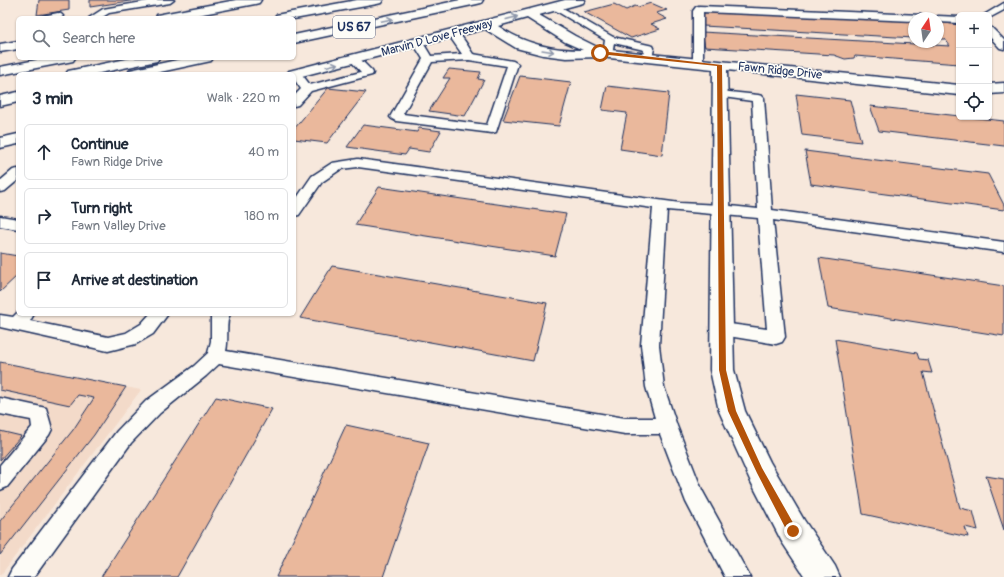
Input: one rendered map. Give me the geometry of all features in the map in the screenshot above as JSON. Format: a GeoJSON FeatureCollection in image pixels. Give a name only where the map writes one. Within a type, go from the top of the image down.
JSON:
{"type":"FeatureCollection","features":[{"type":"Feature","properties":{"kind":"main road"},"geometry":{"type":"LineString","coordinates":[[172,16],[255,0]]}},
{"type":"Feature","properties":{"kind":"main road","name":"US 67"},"geometry":{"type":"LineString","coordinates":[[292,16],[378,0]]}},
{"type":"Feature","properties":{"kind":"main road"},"geometry":{"type":"LineString","coordinates":[[296,29],[423,0]]}},
{"type":"Feature","properties":{"kind":"main road","name":"Marvin D Love Freeway"},"geometry":{"type":"LineString","coordinates":[[296,39],[477,0]]}},
{"type":"Feature","properties":{"kind":"main road","name":"Marvin D Love Freeway"},"geometry":{"type":"LineString","coordinates":[[296,74],[488,25],[579,0]]}},
{"type":"Feature","properties":{"kind":"main road","name":"Fawn Ridge Drive"},"geometry":{"type":"LineString","coordinates":[[529,14],[570,39],[604,53]]}},
{"type":"Feature","properties":{"kind":"main road","name":"Fawn Ridge Drive"},"geometry":{"type":"LineString","coordinates":[[488,25],[512,41],[531,48],[578,54],[604,53],[956,90]]}},
{"type":"Feature","properties":{"kind":"main road"},"geometry":{"type":"LineString","coordinates":[[0,48],[16,45]]}},
{"type":"Feature","properties":{"kind":"main road"},"geometry":{"type":"LineString","coordinates":[[0,71],[58,60]]}},
{"type":"Feature","properties":{"kind":"main road"},"geometry":{"type":"LineString","coordinates":[[83,72],[142,60]]}},
{"type":"Feature","properties":{"kind":"main road"},"geometry":{"type":"LineString","coordinates":[[140,72],[196,60]]}},
{"type":"Feature","properties":{"kind":"main road"},"geometry":{"type":"LineString","coordinates":[[709,64],[720,94],[722,370],[732,411],[760,471],[793,531],[824,577]]}},
{"type":"Feature","properties":{"kind":"main road"},"geometry":{"type":"LineString","coordinates":[[0,89],[16,85]]}},
{"type":"Feature","properties":{"kind":"main road"},"geometry":{"type":"LineString","coordinates":[[992,89],[1004,88]]}},
{"type":"Feature","properties":{"kind":"main road"},"geometry":{"type":"LineString","coordinates":[[0,101],[16,97]]}},
{"type":"Feature","properties":{"kind":"main road"},"geometry":{"type":"LineString","coordinates":[[0,143],[16,139]]}},
{"type":"Feature","properties":{"kind":"lane"},"geometry":{"type":"LineString","coordinates":[[97,16],[106,11],[170,0]]}},
{"type":"Feature","properties":{"kind":"lane"},"geometry":{"type":"LineString","coordinates":[[556,6],[610,39],[649,48],[648,58]]}},
{"type":"Feature","properties":{"kind":"lane"},"geometry":{"type":"LineString","coordinates":[[992,13],[1004,6]]}},
{"type":"Feature","properties":{"kind":"lane"},"geometry":{"type":"LineString","coordinates":[[709,64],[698,11],[699,9],[908,17]]}},
{"type":"Feature","properties":{"kind":"lane"},"geometry":{"type":"LineString","coordinates":[[944,19],[956,20]]}},
{"type":"Feature","properties":{"kind":"lane"},"geometry":{"type":"LineString","coordinates":[[992,33],[1004,46]]}},
{"type":"Feature","properties":{"kind":"lane"},"geometry":{"type":"LineString","coordinates":[[453,34],[461,43],[469,57]]}},
{"type":"Feature","properties":{"kind":"lane"},"geometry":{"type":"LineString","coordinates":[[604,53],[610,39]]}},
{"type":"Feature","properties":{"kind":"lane"},"geometry":{"type":"LineString","coordinates":[[418,43],[428,58]]}},
{"type":"Feature","properties":{"kind":"lane"},"geometry":{"type":"LineString","coordinates":[[469,57],[513,64],[492,129],[396,117],[428,58],[469,57]]}},
{"type":"Feature","properties":{"kind":"lane"},"geometry":{"type":"LineString","coordinates":[[296,102],[307,89],[368,73],[354,59]]}},
{"type":"Feature","properties":{"kind":"lane"},"geometry":{"type":"LineString","coordinates":[[296,75],[307,89]]}},
{"type":"Feature","properties":{"kind":"lane"},"geometry":{"type":"LineString","coordinates":[[720,94],[758,98],[765,214],[776,337],[722,329]]}},
{"type":"Feature","properties":{"kind":"lane"},"geometry":{"type":"LineString","coordinates":[[296,209],[317,179],[337,166],[358,163],[680,207],[721,209],[765,214],[1004,247]]}},
{"type":"Feature","properties":{"kind":"lane"},"geometry":{"type":"LineString","coordinates":[[0,188],[16,175]]}},
{"type":"Feature","properties":{"kind":"lane"},"geometry":{"type":"LineString","coordinates":[[660,204],[650,345],[655,387],[667,426],[693,495],[738,577]]}},
{"type":"Feature","properties":{"kind":"lane"},"geometry":{"type":"LineString","coordinates":[[0,221],[16,224]]}},
{"type":"Feature","properties":{"kind":"lane"},"geometry":{"type":"LineString","coordinates":[[14,320],[108,344],[130,339],[148,330],[158,316]]}},
{"type":"Feature","properties":{"kind":"lane"},"geometry":{"type":"LineString","coordinates":[[20,577],[124,437],[153,407],[200,371],[216,356],[220,341],[220,316]]}},
{"type":"Feature","properties":{"kind":"lane"},"geometry":{"type":"LineString","coordinates":[[216,356],[625,426],[667,426]]}},
{"type":"Feature","properties":{"kind":"lane"},"geometry":{"type":"LineString","coordinates":[[0,406],[39,414],[42,429],[0,480]]}},
{"type":"Feature","properties":{"kind":"shaded area"},"geometry":{"type":"Polygon","coordinates":[[[0,363],[141,390],[0,576],[0,363]]]}},
{"type":"Feature","properties":{"kind":"building"},"geometry":{"type":"Polygon","coordinates":[[[39,0],[69,0],[69,10],[37,15],[39,0]]]}},
{"type":"Feature","properties":{"kind":"building"},"geometry":{"type":"Polygon","coordinates":[[[90,0],[136,0],[90,7],[90,0]]]}},
{"type":"Feature","properties":{"kind":"building"},"geometry":{"type":"Polygon","coordinates":[[[651,3],[667,10],[656,13],[667,19],[651,24],[660,29],[631,38],[584,12],[614,4],[626,10],[635,6],[638,7],[651,3]]]}},
{"type":"Feature","properties":{"kind":"building"},"geometry":{"type":"Polygon","coordinates":[[[700,9],[908,21],[908,38],[703,26],[700,9]]]}},
{"type":"Feature","properties":{"kind":"building"},"geometry":{"type":"Polygon","coordinates":[[[944,23],[956,25],[956,64],[855,56],[854,58],[845,59],[834,55],[705,47],[702,32],[908,44],[908,48],[944,48],[944,46],[950,46],[945,39],[944,23]]]}},
{"type":"Feature","properties":{"kind":"building"},"geometry":{"type":"Polygon","coordinates":[[[449,69],[481,72],[478,79],[484,80],[465,116],[429,111],[450,78],[443,78],[449,69]]]}},
{"type":"Feature","properties":{"kind":"building"},"geometry":{"type":"Polygon","coordinates":[[[520,76],[571,82],[559,126],[503,120],[520,76]]]}},
{"type":"Feature","properties":{"kind":"building"},"geometry":{"type":"Polygon","coordinates":[[[607,86],[669,93],[662,155],[620,149],[627,113],[602,110],[607,86]]]}},
{"type":"Feature","properties":{"kind":"building"},"geometry":{"type":"Polygon","coordinates":[[[328,88],[366,92],[327,143],[296,139],[296,127],[328,88]]]}},
{"type":"Feature","properties":{"kind":"building"},"geometry":{"type":"Polygon","coordinates":[[[796,94],[850,100],[861,142],[802,135],[796,94]]]}},
{"type":"Feature","properties":{"kind":"building"},"geometry":{"type":"Polygon","coordinates":[[[870,106],[956,116],[956,120],[1004,121],[1004,146],[879,131],[870,106]]]}},
{"type":"Feature","properties":{"kind":"building"},"geometry":{"type":"Polygon","coordinates":[[[363,125],[417,132],[419,128],[441,131],[429,152],[409,149],[405,155],[347,147],[363,125]]]}},
{"type":"Feature","properties":{"kind":"building"},"geometry":{"type":"Polygon","coordinates":[[[805,151],[988,174],[1004,205],[1004,210],[811,184],[805,151]]]}},
{"type":"Feature","properties":{"kind":"building"},"geometry":{"type":"Polygon","coordinates":[[[379,187],[566,214],[555,256],[355,225],[379,187]]]}},
{"type":"Feature","properties":{"kind":"building"},"geometry":{"type":"Polygon","coordinates":[[[0,253],[16,256],[16,277],[0,292],[0,253]]]}},
{"type":"Feature","properties":{"kind":"building"},"geometry":{"type":"Polygon","coordinates":[[[819,258],[1004,286],[1004,336],[828,308],[819,258]]]}},
{"type":"Feature","properties":{"kind":"building"},"geometry":{"type":"Polygon","coordinates":[[[332,266],[547,303],[533,361],[300,318],[332,266]]]}},
{"type":"Feature","properties":{"kind":"building"},"geometry":{"type":"Polygon","coordinates":[[[835,339],[917,353],[919,359],[928,360],[932,373],[923,372],[960,508],[973,511],[978,530],[965,527],[968,537],[863,514],[835,339]]]}},
{"type":"Feature","properties":{"kind":"building"},"geometry":{"type":"Polygon","coordinates":[[[0,362],[126,387],[94,435],[0,555],[0,521],[73,430],[94,398],[78,395],[70,405],[0,390],[0,362]]]}},
{"type":"Feature","properties":{"kind":"building"},"geometry":{"type":"Polygon","coordinates":[[[216,397],[272,409],[177,577],[101,577],[216,397]]]}},
{"type":"Feature","properties":{"kind":"building"},"geometry":{"type":"Polygon","coordinates":[[[346,425],[429,443],[383,577],[276,577],[346,425]]]}},
{"type":"Feature","properties":{"kind":"building"},"geometry":{"type":"Polygon","coordinates":[[[0,431],[21,436],[0,460],[0,431]]]}},
{"type":"Feature","properties":{"kind":"building"},"geometry":{"type":"Polygon","coordinates":[[[986,476],[1004,479],[1004,530],[986,476]]]}},
{"type":"Feature","properties":{"kind":"route"},"geometry":{"type":"LineString","coordinates":[[600,53],[720,65],[722,370],[732,411],[760,471],[793,531]]}}]}
